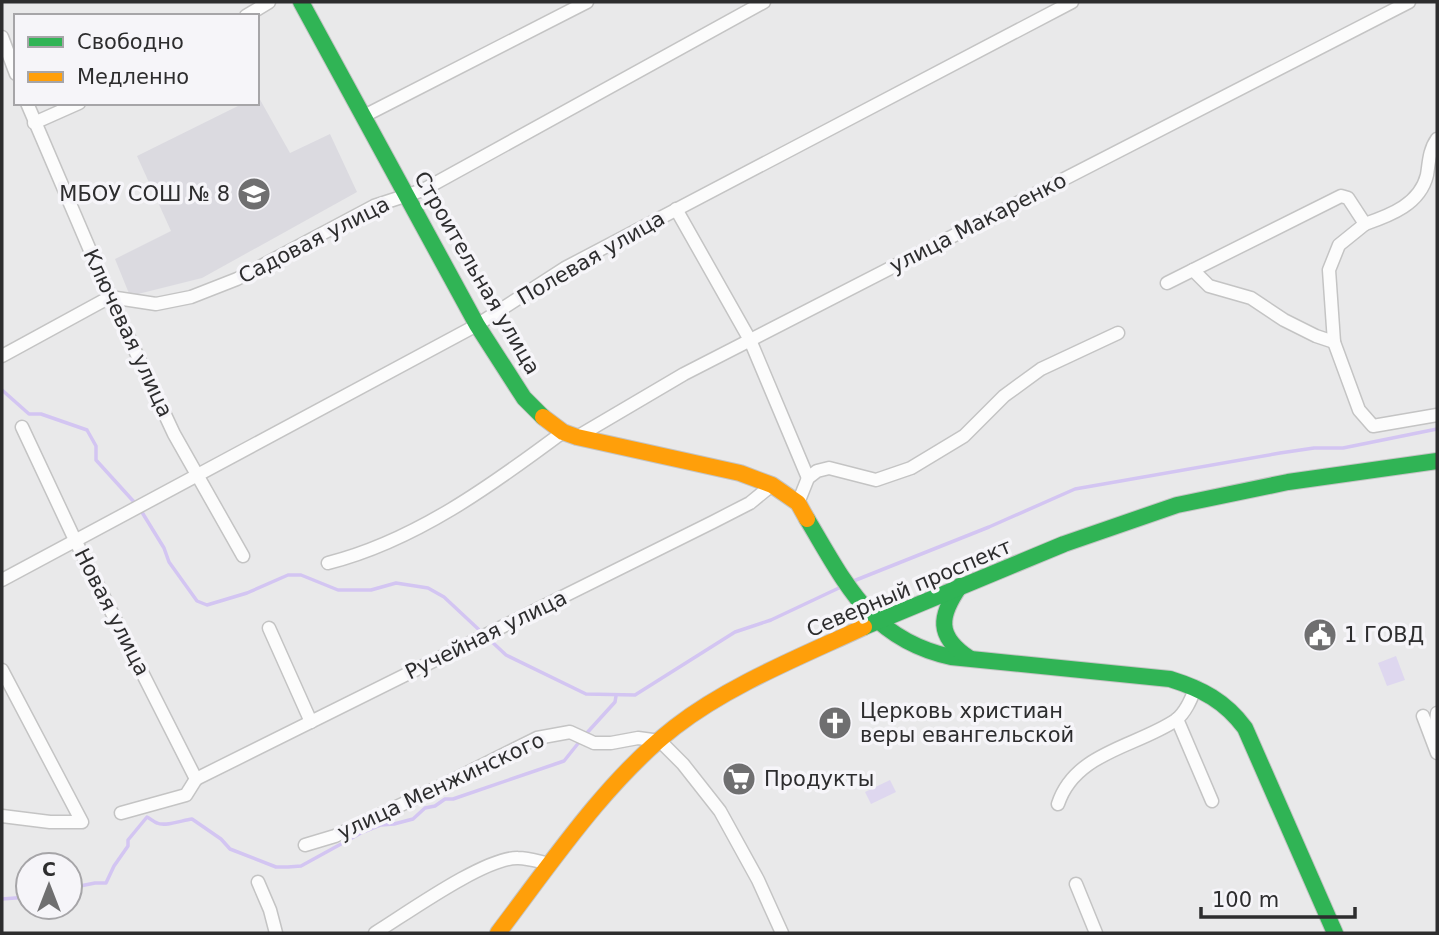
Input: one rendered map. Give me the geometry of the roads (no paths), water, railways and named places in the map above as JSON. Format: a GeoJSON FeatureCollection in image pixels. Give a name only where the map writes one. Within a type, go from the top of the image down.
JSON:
{"type":"FeatureCollection","features":[{"type":"Feature","properties":{"kind":"main road","name":"Строительная улица"},"geometry":{"type":"LineString","coordinates":[[301,2],[477,325],[524,398],[539,414],[570,435],[740,473],[772,485],[798,503],[853,597],[904,641],[928,652],[1170,679],[1196,687],[1219,699],[1234,711],[1245,728],[1335,933]]}},
{"type":"Feature","properties":{"kind":"main road","name":"Северный проспект"},"geometry":{"type":"LineString","coordinates":[[498,933],[550,864],[606,797],[660,741],[724,696],[878,621],[1116,524],[1197,500],[1257,487],[1437,461]]}},
{"type":"Feature","properties":{"kind":"main road"},"geometry":{"type":"LineString","coordinates":[[960,586],[946,605],[944,626],[955,650],[972,659]]}},
{"type":"Feature","properties":{"kind":"street"},"geometry":{"type":"LineString","coordinates":[[249,14],[269,2]]}},
{"type":"Feature","properties":{"kind":"street"},"geometry":{"type":"LineString","coordinates":[[364,116],[587,2]]}},
{"type":"Feature","properties":{"kind":"street","name":"Садовая улица"},"geometry":{"type":"LineString","coordinates":[[110,297],[156,304],[191,297],[237,279],[374,206],[423,190],[764,2]]}},
{"type":"Feature","properties":{"kind":"street","name":"Полевая улица"},"geometry":{"type":"LineString","coordinates":[[2,580],[477,325],[565,268],[1072,2]]}},
{"type":"Feature","properties":{"kind":"street","name":"улица Макаренко"},"geometry":{"type":"LineString","coordinates":[[328,563],[356,556],[436,519],[522,463],[684,374],[1383,8],[1409,2]]}},
{"type":"Feature","properties":{"kind":"street"},"geometry":{"type":"LineString","coordinates":[[2,37],[14,69]]}},
{"type":"Feature","properties":{"kind":"street","name":"Ключевая улица"},"geometry":{"type":"LineString","coordinates":[[28,105],[110,297],[174,434],[243,556]]}},
{"type":"Feature","properties":{"kind":"street"},"geometry":{"type":"LineString","coordinates":[[34,123],[74,105]]}},
{"type":"Feature","properties":{"kind":"street"},"geometry":{"type":"LineString","coordinates":[[1437,139],[1430,155],[1426,180],[1415,199],[1393,213],[1365,224],[1339,245],[1329,270],[1334,342],[1359,410],[1373,426],[1437,415]]}},
{"type":"Feature","properties":{"kind":"street"},"geometry":{"type":"LineString","coordinates":[[1167,283],[1341,196],[1348,198],[1365,224]]}},
{"type":"Feature","properties":{"kind":"street"},"geometry":{"type":"LineString","coordinates":[[676,209],[750,340],[808,478]]}},
{"type":"Feature","properties":{"kind":"street"},"geometry":{"type":"LineString","coordinates":[[1193,270],[1209,286],[1251,298],[1284,320],[1334,342]]}},
{"type":"Feature","properties":{"kind":"street"},"geometry":{"type":"LineString","coordinates":[[2,356],[110,297]]}},
{"type":"Feature","properties":{"kind":"street"},"geometry":{"type":"LineString","coordinates":[[798,503],[808,478],[817,471],[829,468],[876,480],[911,468],[964,436],[1004,396],[1041,369],[1118,333]]}},
{"type":"Feature","properties":{"kind":"street","name":"Новая улица"},"geometry":{"type":"LineString","coordinates":[[22,427],[75,540],[196,779]]}},
{"type":"Feature","properties":{"kind":"street","name":"Ручейная улица"},"geometry":{"type":"LineString","coordinates":[[196,779],[750,503],[772,485]]}},
{"type":"Feature","properties":{"kind":"street"},"geometry":{"type":"LineString","coordinates":[[269,628],[311,722]]}},
{"type":"Feature","properties":{"kind":"street"},"geometry":{"type":"LineString","coordinates":[[2,670],[82,822],[2,816]]}},
{"type":"Feature","properties":{"kind":"street"},"geometry":{"type":"LineString","coordinates":[[1058,804],[1067,784],[1089,765],[1105,754],[1177,719],[1189,704],[1196,687]]}},
{"type":"Feature","properties":{"kind":"street"},"geometry":{"type":"LineString","coordinates":[[1436,748],[1437,713]]}},
{"type":"Feature","properties":{"kind":"street"},"geometry":{"type":"LineString","coordinates":[[1423,716],[1436,748]]}},
{"type":"Feature","properties":{"kind":"street"},"geometry":{"type":"LineString","coordinates":[[1177,719],[1212,801]]}},
{"type":"Feature","properties":{"kind":"street","name":"улица Менжинского"},"geometry":{"type":"LineString","coordinates":[[305,845],[335,836],[537,738],[570,732],[594,743],[611,744],[638,737],[660,741]]}},
{"type":"Feature","properties":{"kind":"street"},"geometry":{"type":"LineString","coordinates":[[660,741],[720,811],[758,880],[782,933]]}},
{"type":"Feature","properties":{"kind":"street"},"geometry":{"type":"LineString","coordinates":[[121,813],[186,795],[196,779]]}},
{"type":"Feature","properties":{"kind":"street"},"geometry":{"type":"LineString","coordinates":[[375,933],[447,888],[498,861],[518,858],[550,864]]}},
{"type":"Feature","properties":{"kind":"street"},"geometry":{"type":"LineString","coordinates":[[258,883],[270,910],[276,933]]}},
{"type":"Feature","properties":{"kind":"street"},"geometry":{"type":"LineString","coordinates":[[1076,884],[1096,933]]}},
{"type":"Feature","properties":{"kind":"waterway"},"geometry":{"type":"LineString","coordinates":[[2,390],[29,414],[41,414],[87,430],[96,446],[96,460],[135,503]]}},
{"type":"Feature","properties":{"kind":"waterway"},"geometry":{"type":"LineString","coordinates":[[851,582],[989,527],[1075,489],[1280,453],[1314,448],[1343,448],[1437,429]]}},
{"type":"Feature","properties":{"kind":"waterway"},"geometry":{"type":"LineString","coordinates":[[140,509],[164,548],[169,562],[197,601],[207,605],[247,593],[288,575],[301,575],[338,590],[371,590],[396,583],[428,588],[444,597],[506,655],[586,694],[635,695],[735,632],[771,620],[841,587]]}},
{"type":"Feature","properties":{"kind":"waterway"},"geometry":{"type":"LineString","coordinates":[[585,735],[615,702],[616,696]]}},
{"type":"Feature","properties":{"kind":"waterway"},"geometry":{"type":"LineString","coordinates":[[84,885],[106,883],[128,846],[128,840],[147,817],[165,824],[192,819],[221,839],[230,849],[276,867],[301,866],[361,833],[381,825],[413,819],[425,808],[435,806],[445,799],[453,799],[564,761],[580,741]]}},
{"type":"Feature","properties":{"kind":"waterway"},"geometry":{"type":"LineString","coordinates":[[2,899],[14,898]]}},
{"type":"Feature","properties":{"kind":"place","name":"МБОУ СОШ № 8"},"geometry":{"type":"Point","coordinates":[254,194]}},
{"type":"Feature","properties":{"kind":"place","name":"1 ГОВД"},"geometry":{"type":"Point","coordinates":[1320,635]}},
{"type":"Feature","properties":{"kind":"place","name":"Церковь христиан веры евангельской"},"geometry":{"type":"Point","coordinates":[835,723]}},
{"type":"Feature","properties":{"kind":"place","name":"Продукты"},"geometry":{"type":"Point","coordinates":[739,779]}}]}
